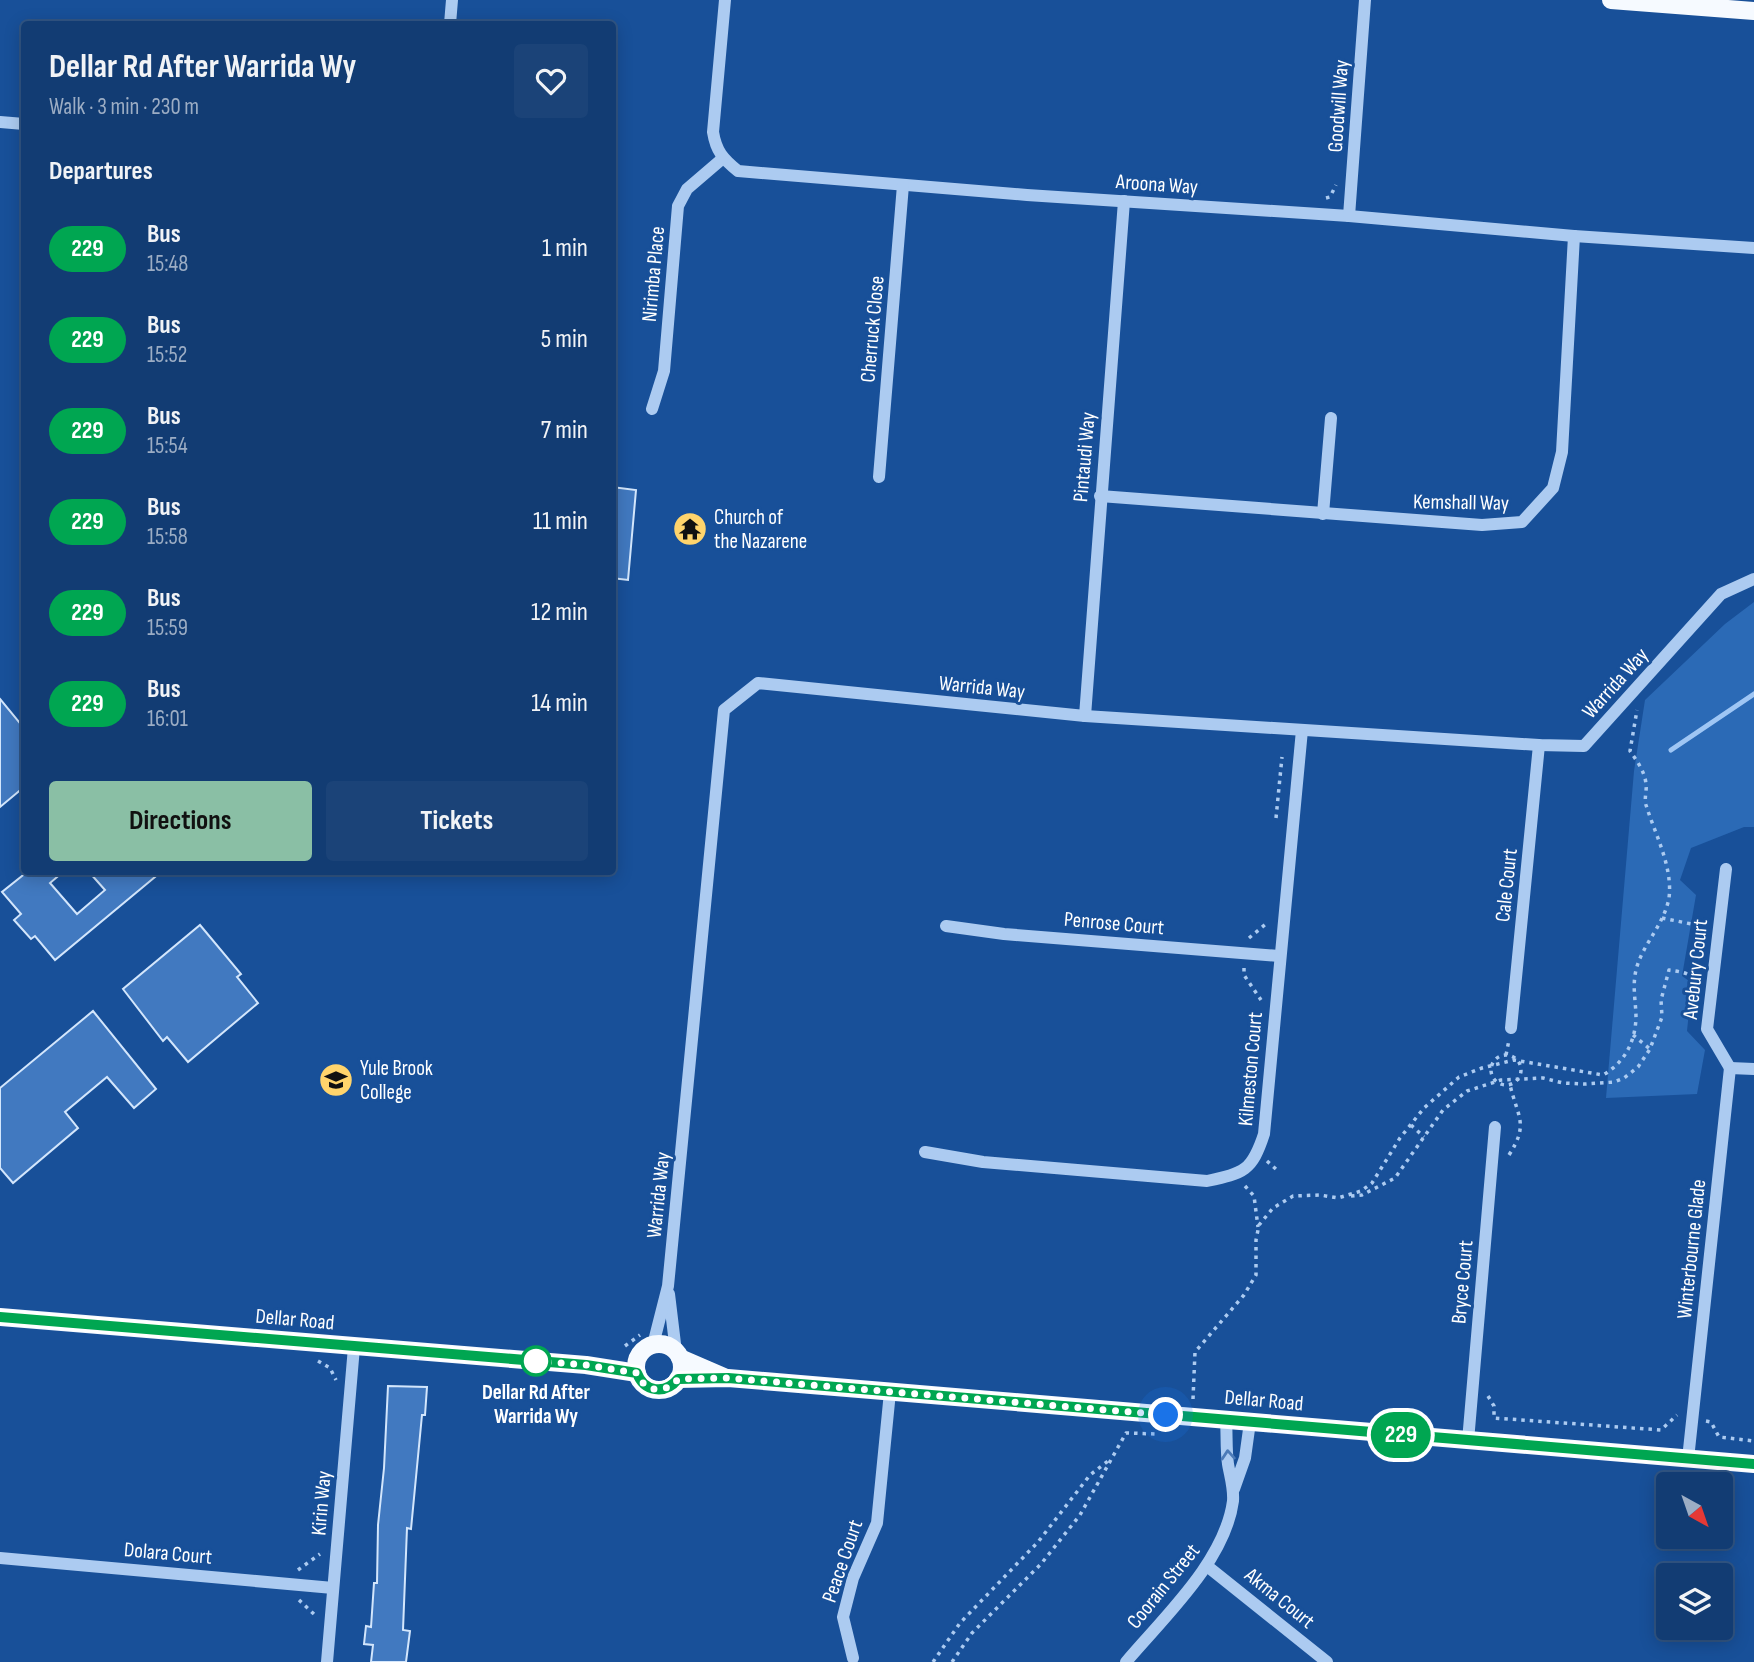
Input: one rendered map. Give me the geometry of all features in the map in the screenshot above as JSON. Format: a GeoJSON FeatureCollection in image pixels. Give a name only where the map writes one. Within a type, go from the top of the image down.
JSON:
{"type":"FeatureCollection","features":[{"type":"Feature","properties":{"kind":"main road"},"geometry":{"type":"LineString","coordinates":[[1611,0],[1754,11]]}},
{"type":"Feature","properties":{"kind":"main road","name":"Dellar Road"},"geometry":{"type":"LineString","coordinates":[[0,1317],[586,1365],[637,1373]]}},
{"type":"Feature","properties":{"kind":"main road"},"geometry":{"type":"LineString","coordinates":[[641,1344],[666,1345],[678,1355],[681,1371],[678,1379],[666,1389],[653,1389],[643,1383],[637,1373],[636,1363],[641,1344]]}},
{"type":"Feature","properties":{"kind":"main road","name":"Dellar Road"},"geometry":{"type":"LineString","coordinates":[[586,1365],[641,1344]]}},
{"type":"Feature","properties":{"kind":"main road","name":"Dellar Road"},"geometry":{"type":"LineString","coordinates":[[678,1355],[728,1378]]}},
{"type":"Feature","properties":{"kind":"main road","name":"Dellar Road"},"geometry":{"type":"LineString","coordinates":[[678,1379],[728,1378],[1754,1464]]}},
{"type":"Feature","properties":{"kind":"street"},"geometry":{"type":"LineString","coordinates":[[450,21],[452,0]]}},
{"type":"Feature","properties":{"kind":"street"},"geometry":{"type":"LineString","coordinates":[[722,159],[713,132],[725,0]]}},
{"type":"Feature","properties":{"kind":"street","name":"Goodwill Way"},"geometry":{"type":"LineString","coordinates":[[1349,216],[1365,0]]}},
{"type":"Feature","properties":{"kind":"street"},"geometry":{"type":"LineString","coordinates":[[0,122],[21,124]]}},
{"type":"Feature","properties":{"kind":"street","name":"Aroona Way"},"geometry":{"type":"LineString","coordinates":[[722,159],[738,170],[904,185],[1754,248]]}},
{"type":"Feature","properties":{"kind":"street","name":"Nirimba Place"},"geometry":{"type":"LineString","coordinates":[[652,409],[664,371],[678,206],[687,190],[722,159]]}},
{"type":"Feature","properties":{"kind":"street","name":"Cherruck Close"},"geometry":{"type":"LineString","coordinates":[[879,477],[904,185]]}},
{"type":"Feature","properties":{"kind":"street","name":"Pintaudi Way"},"geometry":{"type":"LineString","coordinates":[[1085,716],[1124,201]]}},
{"type":"Feature","properties":{"kind":"street","name":"Kemshall Way"},"geometry":{"type":"LineString","coordinates":[[1100,496],[1482,525],[1522,522],[1553,488],[1562,452],[1574,236]]}},
{"type":"Feature","properties":{"kind":"street"},"geometry":{"type":"LineString","coordinates":[[1323,514],[1331,418]]}},
{"type":"Feature","properties":{"kind":"street","name":"Warrida Way"},"geometry":{"type":"LineString","coordinates":[[678,1355],[668,1286],[724,710],[758,683],[1085,716],[1584,746],[1721,594],[1754,579]]}},
{"type":"Feature","properties":{"kind":"street","name":"Kilmeston Court"},"geometry":{"type":"LineString","coordinates":[[1236,1175],[1252,1162],[1264,1134],[1302,730]]}},
{"type":"Feature","properties":{"kind":"street","name":"Cale Court"},"geometry":{"type":"LineString","coordinates":[[1511,1028],[1539,745]]}},
{"type":"Feature","properties":{"kind":"street","name":"Avebury Court"},"geometry":{"type":"LineString","coordinates":[[1726,869],[1707,1029],[1730,1068]]}},
{"type":"Feature","properties":{"kind":"street","name":"Penrose Court"},"geometry":{"type":"LineString","coordinates":[[946,926],[1004,934],[1279,956]]}},
{"type":"Feature","properties":{"kind":"street"},"geometry":{"type":"LineString","coordinates":[[1730,1068],[1754,1069]]}},
{"type":"Feature","properties":{"kind":"street","name":"Winterbourne Glade"},"geometry":{"type":"LineString","coordinates":[[1688,1459],[1730,1068]]}},
{"type":"Feature","properties":{"kind":"street","name":"Bryce Court"},"geometry":{"type":"LineString","coordinates":[[1468,1441],[1495,1127]]}},
{"type":"Feature","properties":{"kind":"street"},"geometry":{"type":"LineString","coordinates":[[925,1152],[983,1162],[1207,1181],[1236,1175]]}},
{"type":"Feature","properties":{"kind":"street","name":"Warrida Way"},"geometry":{"type":"LineString","coordinates":[[641,1344],[668,1286]]}},
{"type":"Feature","properties":{"kind":"street","name":"Kirin Way"},"geometry":{"type":"LineString","coordinates":[[327,1662],[354,1347]]}},
{"type":"Feature","properties":{"kind":"street","name":"Peace Court"},"geometry":{"type":"LineString","coordinates":[[853,1658],[843,1616],[853,1578],[877,1523],[890,1392]]}},
{"type":"Feature","properties":{"kind":"street","name":"Coorain Street"},"geometry":{"type":"LineString","coordinates":[[1226,1420],[1233,1490]]}},
{"type":"Feature","properties":{"kind":"street","name":"Coorain Street"},"geometry":{"type":"LineString","coordinates":[[1126,1662],[1207,1566],[1220,1545],[1230,1517],[1233,1490],[1245,1458],[1251,1422]]}},
{"type":"Feature","properties":{"kind":"street","name":"Dolara Court"},"geometry":{"type":"LineString","coordinates":[[0,1558],[333,1588]]}},
{"type":"Feature","properties":{"kind":"street","name":"Akma Court"},"geometry":{"type":"LineString","coordinates":[[1207,1566],[1328,1662]]}},
{"type":"Feature","properties":{"kind":"path"},"geometry":{"type":"LineString","coordinates":[[1318,200],[1329,197],[1336,186],[1351,187]]}},
{"type":"Feature","properties":{"kind":"path"},"geometry":{"type":"LineString","coordinates":[[1662,918],[1718,929]]}},
{"type":"Feature","properties":{"kind":"path"},"geometry":{"type":"LineString","coordinates":[[1338,1198],[1362,1195],[1395,1178],[1443,1110],[1467,1091],[1496,1082],[1518,1079],[1543,1078],[1574,1083],[1614,1082],[1624,1078],[1638,1067],[1650,1049],[1661,1017],[1661,1000],[1669,970],[1690,974],[1695,981],[1696,992]]}},
{"type":"Feature","properties":{"kind":"path"},"geometry":{"type":"LineString","coordinates":[[1633,1035],[1650,1049]]}},
{"type":"Feature","properties":{"kind":"path"},"geometry":{"type":"LineString","coordinates":[[1506,1055],[1515,1058],[1521,1067],[1518,1079],[1510,1085],[1496,1082],[1491,1072],[1497,1058],[1506,1055]]}},
{"type":"Feature","properties":{"kind":"path"},"geometry":{"type":"LineString","coordinates":[[1508,1167],[1509,1154],[1521,1138],[1521,1125],[1510,1085]]}},
{"type":"Feature","properties":{"kind":"path"},"geometry":{"type":"LineString","coordinates":[[1411,1125],[1424,1137]]}},
{"type":"Feature","properties":{"kind":"path"},"geometry":{"type":"LineString","coordinates":[[1236,1175],[1254,1196],[1258,1229]]}},
{"type":"Feature","properties":{"kind":"path"},"geometry":{"type":"LineString","coordinates":[[316,1360],[330,1368],[337,1385]]}},
{"type":"Feature","properties":{"kind":"path"},"geometry":{"type":"LineString","coordinates":[[1489,1385],[1488,1399],[1494,1406],[1494,1418],[1661,1430],[1677,1415],[1682,1416]]}},
{"type":"Feature","properties":{"kind":"path"},"geometry":{"type":"LineString","coordinates":[[1706,1421],[1711,1422],[1718,1437],[1754,1441]]}},
{"type":"Feature","properties":{"kind":"path"},"geometry":{"type":"LineString","coordinates":[[952,1662],[972,1633],[1041,1564],[1080,1516],[1126,1433],[1165,1434]]}},
{"type":"Feature","properties":{"kind":"path"},"geometry":{"type":"LineString","coordinates":[[933,1662],[960,1623],[1038,1542],[1090,1475],[1111,1458]]}},
{"type":"Feature","properties":{"kind":"path"},"geometry":{"type":"LineString","coordinates":[[315,1628],[316,1616],[295,1597],[297,1571],[320,1556],[321,1542]]}},
{"type":"Feature","properties":{"kind":"shaded area"},"geometry":{"type":"Polygon","coordinates":[[[1754,602],[1754,827],[1744,827],[1691,848],[1680,880],[1696,895],[1682,976],[1692,983],[1687,1031],[1705,1050],[1697,1094],[1606,1098],[1634,771],[1645,700],[1725,624],[1754,602]]]}},
{"type":"Feature","properties":{"kind":"building"},"geometry":{"type":"Polygon","coordinates":[[[616,488],[636,490],[628,580],[616,578],[616,488]]]}},
{"type":"Feature","properties":{"kind":"building"},"geometry":{"type":"Polygon","coordinates":[[[0,699],[21,724],[21,790],[0,807],[0,699]]]}},
{"type":"Feature","properties":{"kind":"building"},"geometry":{"type":"Polygon","coordinates":[[[23,875],[59,875],[50,883],[77,914],[105,890],[92,875],[157,875],[55,960],[35,936],[31,939],[14,920],[21,914],[2,892],[23,875]]]}},
{"type":"Feature","properties":{"kind":"building"},"geometry":{"type":"Polygon","coordinates":[[[200,925],[241,974],[237,977],[258,1003],[188,1062],[167,1037],[163,1041],[123,989],[200,925]]]}},
{"type":"Feature","properties":{"kind":"building"},"geometry":{"type":"Polygon","coordinates":[[[93,1011],[156,1089],[134,1108],[107,1077],[65,1112],[78,1128],[13,1183],[0,1168],[0,1088],[93,1011]]]}},
{"type":"Feature","properties":{"kind":"building"},"geometry":{"type":"Polygon","coordinates":[[[388,1386],[427,1387],[411,1529],[407,1528],[403,1630],[410,1631],[406,1662],[371,1662],[373,1645],[364,1644],[366,1626],[371,1627],[374,1583],[377,1583],[378,1525],[388,1386]]]}},
{"type":"Feature","properties":{"kind":"waterway"},"geometry":{"type":"LineString","coordinates":[[1671,750],[1754,694]]}},
{"type":"Feature","properties":{"kind":"bus line","name":"229"},"geometry":{"type":"LineString","coordinates":[[0,1317],[586,1365],[637,1373],[643,1383],[657,1390],[673,1385],[678,1379],[728,1378],[1754,1464]]}},
{"type":"Feature","properties":{"kind":"place","name":"Church of the Nazarene"},"geometry":{"type":"Point","coordinates":[690,529]}},
{"type":"Feature","properties":{"kind":"place","name":"Yule Brook College"},"geometry":{"type":"Point","coordinates":[336,1080]}},
{"type":"Feature","properties":{"kind":"place","name":"Dellar Rd After Warrida Wy"},"geometry":{"type":"Point","coordinates":[536,1361]}},
{"type":"Feature","properties":{"kind":"route"},"geometry":{"type":"LineString","coordinates":[[536,1361],[637,1373],[643,1383],[657,1390],[673,1385],[678,1379],[728,1378],[1166,1415]]}}]}
